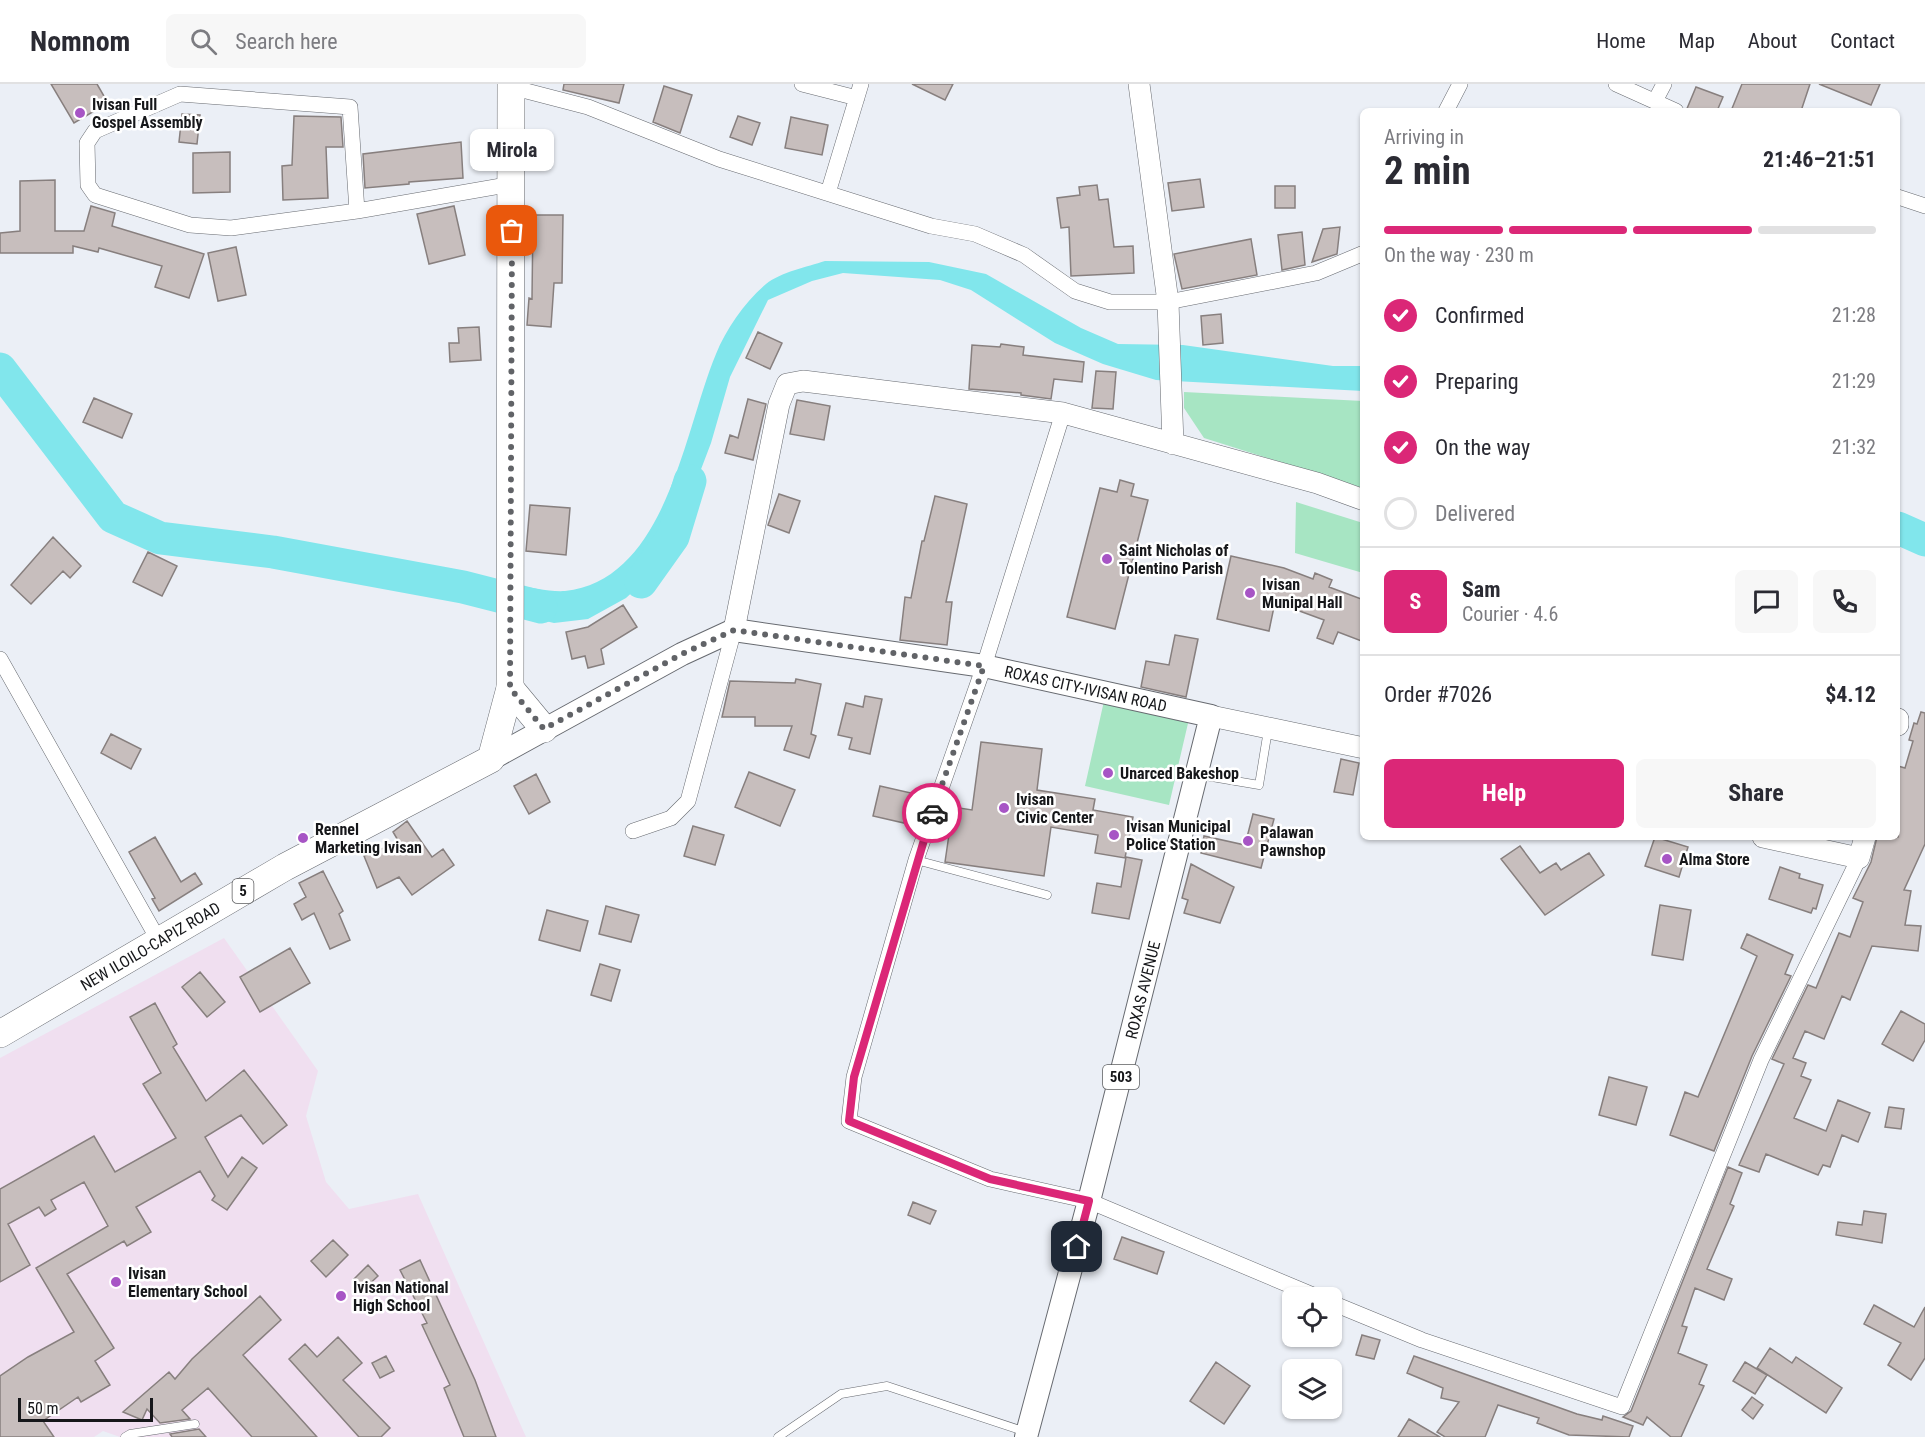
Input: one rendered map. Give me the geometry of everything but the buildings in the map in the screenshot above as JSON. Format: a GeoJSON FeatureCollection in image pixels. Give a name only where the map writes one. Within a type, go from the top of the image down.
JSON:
{"type":"FeatureCollection","features":[{"type":"Feature","properties":{"kind":"highway"},"geometry":{"type":"LineString","coordinates":[[491,759],[510,688],[511,86]]}},
{"type":"Feature","properties":{"kind":"highway"},"geometry":{"type":"LineString","coordinates":[[510,688],[544,729]]}},
{"type":"Feature","properties":{"kind":"highway","name":"NEW ILOILO-CAPIZ ROAD"},"geometry":{"type":"LineString","coordinates":[[0,1034],[285,867],[491,759]]}},
{"type":"Feature","properties":{"kind":"main road","name":"ROXAS CITY-IVISAN ROAD"},"geometry":{"type":"LineString","coordinates":[[734,630],[984,666],[1211,716]]}},
{"type":"Feature","properties":{"kind":"main road"},"geometry":{"type":"LineString","coordinates":[[491,759],[682,654],[734,630]]}},
{"type":"Feature","properties":{"kind":"main road","name":"ROXAS AVENUE"},"geometry":{"type":"LineString","coordinates":[[1027,1435],[1089,1201],[1211,716]]}},
{"type":"Feature","properties":{"kind":"street"},"geometry":{"type":"LineString","coordinates":[[802,84],[859,91],[828,193]]}},
{"type":"Feature","properties":{"kind":"street"},"geometry":{"type":"LineString","coordinates":[[1139,84],[1168,302],[1173,387],[1173,444]]}},
{"type":"Feature","properties":{"kind":"street"},"geometry":{"type":"LineString","coordinates":[[1448,108],[1460,84]]}},
{"type":"Feature","properties":{"kind":"street"},"geometry":{"type":"LineString","coordinates":[[1616,84],[1670,108]]}},
{"type":"Feature","properties":{"kind":"street"},"geometry":{"type":"LineString","coordinates":[[1655,101],[1664,84]]}},
{"type":"Feature","properties":{"kind":"street"},"geometry":{"type":"LineString","coordinates":[[511,86],[588,107],[719,159],[931,226],[975,234],[1024,255],[1075,291],[1110,302],[1168,302],[1316,273],[1360,255]]}},
{"type":"Feature","properties":{"kind":"street"},"geometry":{"type":"LineString","coordinates":[[357,211],[350,107],[180,94],[95,131],[87,142],[88,185],[95,195],[190,225],[231,228],[357,211],[512,184]]}},
{"type":"Feature","properties":{"kind":"street"},"geometry":{"type":"LineString","coordinates":[[1900,198],[1925,206]]}},
{"type":"Feature","properties":{"kind":"street"},"geometry":{"type":"LineString","coordinates":[[633,831],[671,818],[688,801],[734,630],[778,404],[788,384],[803,381],[1063,413],[1317,483],[1360,499]]}},
{"type":"Feature","properties":{"kind":"street"},"geometry":{"type":"LineString","coordinates":[[1063,413],[984,666],[916,860],[854,1077],[849,1121],[990,1179],[1089,1201],[1294,1287]]}},
{"type":"Feature","properties":{"kind":"street"},"geometry":{"type":"LineString","coordinates":[[0,659],[159,941]]}},
{"type":"Feature","properties":{"kind":"street"},"geometry":{"type":"LineString","coordinates":[[1211,716],[1268,730],[1360,745]]}},
{"type":"Feature","properties":{"kind":"street"},"geometry":{"type":"LineString","coordinates":[[1777,840],[1859,858]]}},
{"type":"Feature","properties":{"kind":"street"},"geometry":{"type":"LineString","coordinates":[[1342,1307],[1422,1340],[1622,1407],[1761,1060],[1859,858],[1864,840]]}},
{"type":"Feature","properties":{"kind":"lane"},"geometry":{"type":"LineString","coordinates":[[1198,775],[1259,785],[1268,730]]}},
{"type":"Feature","properties":{"kind":"lane"},"geometry":{"type":"LineString","coordinates":[[916,860],[1047,895]]}},
{"type":"Feature","properties":{"kind":"lane"},"geometry":{"type":"LineString","coordinates":[[778,1437],[841,1394],[887,1386],[1027,1435]]}},
{"type":"Feature","properties":{"kind":"lane"},"geometry":{"type":"LineString","coordinates":[[125,1437],[130,1434],[195,1424]]}},
{"type":"Feature","properties":{"kind":"shaded area","name":"Ivisan Elementary School"},"geometry":{"type":"Polygon","coordinates":[[[224,938],[318,1071],[306,1116],[326,1182],[349,1209],[418,1194],[526,1437],[120,1437],[103,1431],[94,1437],[0,1437],[0,1058],[224,938]]]}},
{"type":"Feature","properties":{"kind":"green space"},"geometry":{"type":"Polygon","coordinates":[[[1184,392],[1360,401],[1360,487],[1204,438],[1184,408],[1184,392]]]}},
{"type":"Feature","properties":{"kind":"green space"},"geometry":{"type":"Polygon","coordinates":[[[1296,502],[1360,522],[1360,572],[1295,553],[1296,502]]]}},
{"type":"Feature","properties":{"kind":"green space"},"geometry":{"type":"Polygon","coordinates":[[[1104,701],[1189,719],[1169,805],[1085,786],[1104,701]]]}},
{"type":"Feature","properties":{"kind":"water"},"geometry":{"type":"Polygon","coordinates":[[[825,261],[929,262],[986,274],[1081,328],[1118,344],[1183,345],[1333,366],[1360,366],[1360,391],[1156,380],[1103,364],[1055,343],[971,290],[940,280],[843,273],[812,281],[768,300],[730,377],[711,443],[692,493],[654,572],[626,598],[588,619],[554,623],[516,614],[515,585],[565,591],[599,581],[627,560],[649,531],[667,497],[720,345],[751,299],[766,284],[787,273],[825,261]]]}},
{"type":"Feature","properties":{"kind":"waterway"},"geometry":{"type":"LineString","coordinates":[[0,369],[113,517],[160,538],[273,552],[463,587],[541,607]]}},
{"type":"Feature","properties":{"kind":"waterway"},"geometry":{"type":"LineString","coordinates":[[641,582],[673,537],[690,481]]}},
{"type":"Feature","properties":{"kind":"waterway"},"geometry":{"type":"LineString","coordinates":[[1900,529],[1925,540]]}},
{"type":"Feature","properties":{"kind":"way so far"},"geometry":{"type":"LineString","coordinates":[[512,231],[510,688],[544,729],[682,654],[734,630],[984,666],[932,813]]}},
{"type":"Feature","properties":{"kind":"place","name":"Ivisan Full Gospel Assembly"},"geometry":{"type":"Point","coordinates":[80,113]}},
{"type":"Feature","properties":{"kind":"place","name":"Mirola"},"geometry":{"type":"Point","coordinates":[512,231]}},
{"type":"Feature","properties":{"kind":"place","name":"Saint Nicholas of Tolentino Parish"},"geometry":{"type":"Point","coordinates":[1107,559]}},
{"type":"Feature","properties":{"kind":"place","name":"Ivisan Munipal Hall"},"geometry":{"type":"Point","coordinates":[1250,593]}},
{"type":"Feature","properties":{"kind":"place","name":"Unarced Bakeshop"},"geometry":{"type":"Point","coordinates":[1108,773]}},
{"type":"Feature","properties":{"kind":"place","name":"Ivisan Civic Center"},"geometry":{"type":"Point","coordinates":[1004,808]}},
{"type":"Feature","properties":{"kind":"place","name":"Ivisan Municipal Police Station"},"geometry":{"type":"Point","coordinates":[1114,835]}},
{"type":"Feature","properties":{"kind":"place","name":"Rennel Marketing Ivisan"},"geometry":{"type":"Point","coordinates":[303,838]}},
{"type":"Feature","properties":{"kind":"place","name":"Palawan Pawnshop"},"geometry":{"type":"Point","coordinates":[1248,841]}},
{"type":"Feature","properties":{"kind":"place","name":"Alma Store"},"geometry":{"type":"Point","coordinates":[1667,859]}},
{"type":"Feature","properties":{"kind":"place","name":"Ivisan Elementary School"},"geometry":{"type":"Point","coordinates":[116,1282]}},
{"type":"Feature","properties":{"kind":"place","name":"Ivisan National High School"},"geometry":{"type":"Point","coordinates":[341,1296]}},
{"type":"Feature","properties":{"kind":"route"},"geometry":{"type":"LineString","coordinates":[[932,813],[916,860],[854,1077],[849,1121],[990,1179],[1089,1201],[1077,1247]]}}]}
